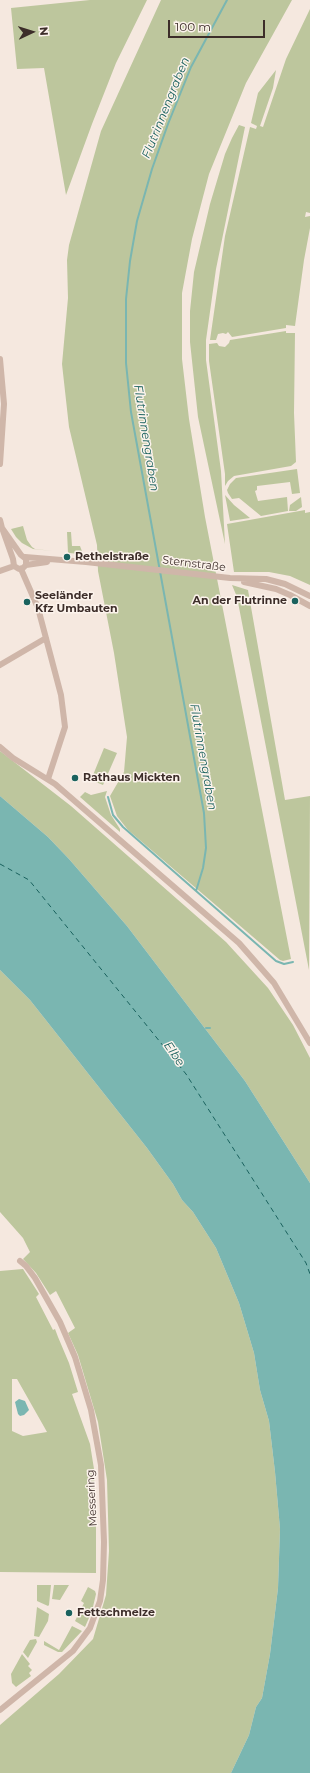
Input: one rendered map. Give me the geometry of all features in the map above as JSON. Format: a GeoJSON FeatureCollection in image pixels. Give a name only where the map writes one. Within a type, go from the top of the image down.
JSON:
{"type":"FeatureCollection","features":[{"type":"Feature","properties":{"kind":"street"},"geometry":{"type":"LineString","coordinates":[[0,359],[4,404],[0,464]]}},
{"type":"Feature","properties":{"kind":"street"},"geometry":{"type":"LineString","coordinates":[[0,520],[14,566]]}},
{"type":"Feature","properties":{"kind":"street"},"geometry":{"type":"LineString","coordinates":[[2,528],[27,561],[24,567],[38,608],[62,695],[65,727],[48,779]]}},
{"type":"Feature","properties":{"kind":"street"},"geometry":{"type":"LineString","coordinates":[[13,559],[17,555],[23,556]]}},
{"type":"Feature","properties":{"kind":"street","name":"Sternstraße"},"geometry":{"type":"LineString","coordinates":[[23,556],[232,579],[276,589],[310,606]]}},
{"type":"Feature","properties":{"kind":"street","name":"Sternstraße"},"geometry":{"type":"LineString","coordinates":[[24,567],[56,560]]}},
{"type":"Feature","properties":{"kind":"street"},"geometry":{"type":"LineString","coordinates":[[0,571],[14,566],[17,569],[24,567]]}},
{"type":"Feature","properties":{"kind":"street","name":"Sternstraße"},"geometry":{"type":"LineString","coordinates":[[232,579],[266,579],[285,584],[310,596]]}},
{"type":"Feature","properties":{"kind":"street"},"geometry":{"type":"LineString","coordinates":[[0,665],[46,638]]}},
{"type":"Feature","properties":{"kind":"street"},"geometry":{"type":"LineString","coordinates":[[0,747],[13,758],[48,779],[239,943],[274,984],[310,1043]]}},
{"type":"Feature","properties":{"kind":"street","name":"Messering"},"geometry":{"type":"LineString","coordinates":[[0,1710],[73,1651],[90,1628],[100,1601],[103,1573],[104,1542],[100,1465],[91,1410],[75,1357],[60,1322],[36,1278],[20,1261]]}},
{"type":"Feature","properties":{"kind":"green space"},"geometry":{"type":"Polygon","coordinates":[[[90,0],[147,0],[116,63],[66,195],[44,68],[17,69],[11,8],[90,0]]]}},
{"type":"Feature","properties":{"kind":"green space"},"geometry":{"type":"Polygon","coordinates":[[[161,0],[292,0],[246,83],[209,174],[192,239],[182,293],[182,359],[189,419],[205,517],[291,959],[283,961],[128,830],[117,816],[110,796],[124,772],[127,737],[114,653],[98,571],[97,545],[69,427],[62,364],[68,298],[67,260],[69,245],[101,131],[161,0]]]}},
{"type":"Feature","properties":{"kind":"green space"},"geometry":{"type":"Polygon","coordinates":[[[310,9],[310,213],[306,212],[305,217],[310,216],[310,228],[295,326],[286,325],[286,328],[232,337],[228,332],[226,334],[218,334],[216,340],[210,340],[225,236],[250,127],[256,129],[257,126],[251,123],[258,93],[276,70],[273,88],[260,126],[263,127],[286,59],[310,9]]]}},
{"type":"Feature","properties":{"kind":"green space"},"geometry":{"type":"Polygon","coordinates":[[[239,125],[245,127],[216,269],[206,340],[206,360],[221,471],[225,544],[198,417],[190,342],[190,311],[194,272],[210,204],[225,154],[239,125]]]}},
{"type":"Feature","properties":{"kind":"green space"},"geometry":{"type":"Polygon","coordinates":[[[286,331],[286,333],[295,333],[294,413],[296,462],[291,466],[234,476],[225,486],[225,474],[209,361],[209,344],[217,343],[219,346],[225,347],[230,340],[286,331]]]}},
{"type":"Feature","properties":{"kind":"green space"},"geometry":{"type":"Polygon","coordinates":[[[297,469],[300,493],[292,494],[290,482],[257,486],[257,490],[255,491],[258,501],[287,497],[288,511],[261,516],[239,498],[232,499],[227,490],[236,478],[297,469]]]}},
{"type":"Feature","properties":{"kind":"green space"},"geometry":{"type":"Polygon","coordinates":[[[225,495],[234,505],[250,518],[230,521],[225,495]]]}},
{"type":"Feature","properties":{"kind":"green space"},"geometry":{"type":"Polygon","coordinates":[[[301,497],[302,507],[296,511],[289,511],[290,505],[301,497]]]}},
{"type":"Feature","properties":{"kind":"green space"},"geometry":{"type":"Polygon","coordinates":[[[305,510],[305,513],[310,512],[310,585],[290,576],[269,572],[234,572],[227,524],[305,510]]]}},
{"type":"Feature","properties":{"kind":"green space"},"geometry":{"type":"Polygon","coordinates":[[[23,526],[27,540],[32,547],[35,549],[53,551],[33,549],[22,543],[11,529],[23,526]]]}},
{"type":"Feature","properties":{"kind":"green space"},"geometry":{"type":"Polygon","coordinates":[[[67,532],[71,532],[72,546],[80,546],[83,554],[68,553],[67,532]]]}},
{"type":"Feature","properties":{"kind":"green space"},"geometry":{"type":"Polygon","coordinates":[[[232,585],[248,590],[285,800],[310,796],[309,970],[237,597],[232,585]]]}},
{"type":"Feature","properties":{"kind":"green space"},"geometry":{"type":"Polygon","coordinates":[[[104,748],[117,753],[103,785],[91,780],[104,748]]]}},
{"type":"Feature","properties":{"kind":"green space"},"geometry":{"type":"Polygon","coordinates":[[[0,751],[71,806],[226,942],[268,988],[293,1025],[310,1058],[310,1183],[245,1081],[127,926],[48,837],[0,796],[0,751]]]}},
{"type":"Feature","properties":{"kind":"green space"},"geometry":{"type":"Polygon","coordinates":[[[107,791],[105,797],[111,815],[120,829],[120,832],[80,797],[85,792],[91,795],[107,791]]]}},
{"type":"Feature","properties":{"kind":"green space"},"geometry":{"type":"Polygon","coordinates":[[[0,970],[30,1000],[147,1148],[173,1184],[182,1200],[193,1212],[216,1248],[239,1303],[254,1353],[260,1390],[269,1421],[275,1472],[280,1529],[278,1588],[270,1654],[262,1698],[256,1707],[249,1735],[231,1773],[0,1773],[0,1725],[59,1674],[93,1639],[106,1595],[109,1551],[107,1480],[98,1422],[78,1355],[68,1333],[75,1328],[56,1291],[50,1295],[36,1273],[23,1259],[30,1252],[23,1238],[0,1212],[0,970]]]}},
{"type":"Feature","properties":{"kind":"green space"},"geometry":{"type":"Polygon","coordinates":[[[23,1269],[39,1294],[36,1297],[53,1330],[55,1329],[69,1363],[78,1392],[72,1394],[90,1444],[94,1469],[96,1573],[0,1572],[0,1271],[23,1269]],[[12,1379],[12,1431],[23,1436],[47,1432],[17,1379],[12,1379]]]}},
{"type":"Feature","properties":{"kind":"green space"},"geometry":{"type":"Polygon","coordinates":[[[37,1585],[51,1585],[48,1606],[37,1601],[37,1585]]]}},
{"type":"Feature","properties":{"kind":"green space"},"geometry":{"type":"Polygon","coordinates":[[[54,1585],[69,1585],[60,1600],[52,1599],[54,1585]]]}},
{"type":"Feature","properties":{"kind":"green space"},"geometry":{"type":"Polygon","coordinates":[[[88,1587],[95,1591],[96,1594],[92,1611],[85,1627],[75,1621],[84,1603],[81,1601],[88,1587]]]}},
{"type":"Feature","properties":{"kind":"green space"},"geometry":{"type":"Polygon","coordinates":[[[37,1607],[49,1614],[48,1621],[39,1637],[34,1636],[37,1607]]]}},
{"type":"Feature","properties":{"kind":"green space"},"geometry":{"type":"Polygon","coordinates":[[[72,1626],[82,1631],[62,1652],[58,1652],[44,1645],[44,1641],[59,1650],[72,1626]]]}},
{"type":"Feature","properties":{"kind":"green space"},"geometry":{"type":"Polygon","coordinates":[[[36,1639],[37,1642],[28,1658],[23,1652],[30,1640],[36,1639]]]}},
{"type":"Feature","properties":{"kind":"green space"},"geometry":{"type":"Polygon","coordinates":[[[22,1654],[30,1664],[28,1666],[32,1670],[29,1673],[31,1676],[16,1687],[12,1683],[11,1674],[22,1654]]]}},
{"type":"Feature","properties":{"kind":"water","name":"Elbe"},"geometry":{"type":"Polygon","coordinates":[[[0,796],[48,837],[127,926],[245,1081],[310,1183],[310,1773],[231,1773],[249,1735],[256,1707],[262,1698],[270,1654],[278,1588],[280,1529],[275,1472],[269,1421],[260,1390],[254,1353],[239,1303],[216,1248],[193,1212],[182,1200],[173,1184],[147,1148],[30,1000],[0,970],[0,796]]]}},
{"type":"Feature","properties":{"kind":"water"},"geometry":{"type":"Polygon","coordinates":[[[19,1399],[25,1401],[29,1410],[24,1415],[20,1416],[18,1414],[15,1402],[19,1399]]]}},
{"type":"Feature","properties":{"kind":"waterway","name":"Flutrinnengraben"},"geometry":{"type":"LineString","coordinates":[[196,891],[203,868],[206,848],[204,813],[131,412],[126,363],[126,299],[130,261],[137,221],[152,169],[191,67],[227,0]]}},
{"type":"Feature","properties":{"kind":"waterway","name":"Flutrinnengraben"},"geometry":{"type":"LineString","coordinates":[[108,797],[113,815],[123,827],[276,961],[284,964],[293,962]]}},
{"type":"Feature","properties":{"kind":"ferry route"},"geometry":{"type":"LineString","coordinates":[[0,864],[29,880],[186,1074],[306,1263],[310,1274]]}},
{"type":"Feature","properties":{"kind":"place","name":"Rethelstraße"},"geometry":{"type":"Point","coordinates":[67,557]}},
{"type":"Feature","properties":{"kind":"place","name":"An der Flutrinne"},"geometry":{"type":"Point","coordinates":[295,601]}},
{"type":"Feature","properties":{"kind":"place","name":"Seeländer Kfz Umbauten"},"geometry":{"type":"Point","coordinates":[27,602]}},
{"type":"Feature","properties":{"kind":"place","name":"Rathaus Mickten"},"geometry":{"type":"Point","coordinates":[75,778]}},
{"type":"Feature","properties":{"kind":"place","name":"Fettschmelze"},"geometry":{"type":"Point","coordinates":[69,1613]}}]}
